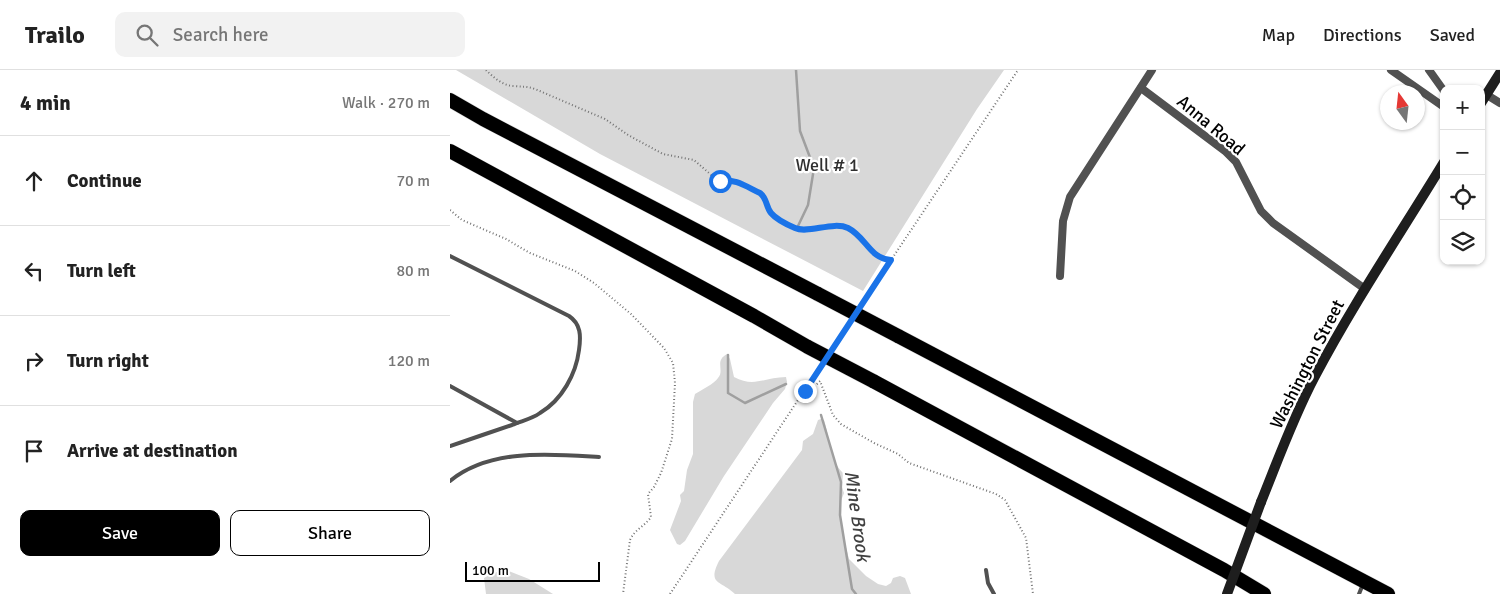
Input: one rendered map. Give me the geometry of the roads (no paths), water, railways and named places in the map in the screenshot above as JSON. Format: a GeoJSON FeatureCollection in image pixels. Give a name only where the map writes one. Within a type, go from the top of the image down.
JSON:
{"type":"FeatureCollection","features":[{"type":"Feature","properties":{"kind":"highway"},"geometry":{"type":"LineString","coordinates":[[450,100],[898,336],[1362,588],[1388,594]]}},
{"type":"Feature","properties":{"kind":"highway"},"geometry":{"type":"LineString","coordinates":[[450,151],[808,347],[1224,570],[1264,594]]}},
{"type":"Feature","properties":{"kind":"main road"},"geometry":{"type":"LineString","coordinates":[[1485,97],[1500,73]]}},
{"type":"Feature","properties":{"kind":"main road","name":"Washington Street"},"geometry":{"type":"LineString","coordinates":[[1227,594],[1300,406],[1339,333],[1440,168]]}},
{"type":"Feature","properties":{"kind":"street"},"geometry":{"type":"LineString","coordinates":[[1060,276],[1063,221],[1070,196],[1152,70]]}},
{"type":"Feature","properties":{"kind":"street"},"geometry":{"type":"LineString","coordinates":[[1391,70],[1440,104]]}},
{"type":"Feature","properties":{"kind":"street"},"geometry":{"type":"LineString","coordinates":[[1429,70],[1440,85]]}},
{"type":"Feature","properties":{"kind":"street","name":"Anna Road"},"geometry":{"type":"LineString","coordinates":[[1141,88],[1225,151],[1236,162],[1254,199],[1273,223],[1365,289]]}},
{"type":"Feature","properties":{"kind":"street"},"geometry":{"type":"LineString","coordinates":[[1485,99],[1500,103]]}},
{"type":"Feature","properties":{"kind":"lane"},"geometry":{"type":"LineString","coordinates":[[450,256],[569,316],[578,324],[580,340],[578,359],[574,372],[566,387],[544,411],[536,416],[450,446]]}},
{"type":"Feature","properties":{"kind":"lane"},"geometry":{"type":"LineString","coordinates":[[450,386],[518,422]]}},
{"type":"Feature","properties":{"kind":"lane"},"geometry":{"type":"LineString","coordinates":[[451,479],[475,466],[506,458],[537,455],[599,456]]}},
{"type":"Feature","properties":{"kind":"lane"},"geometry":{"type":"LineString","coordinates":[[986,570],[988,583],[994,594]]}},
{"type":"Feature","properties":{"kind":"waterway","name":"Mine Brook"},"geometry":{"type":"LineString","coordinates":[[796,70],[800,131],[814,168],[808,205],[798,226]]}},
{"type":"Feature","properties":{"kind":"waterway","name":"Mine Brook"},"geometry":{"type":"LineString","coordinates":[[728,355],[728,393],[745,403],[786,384]]}},
{"type":"Feature","properties":{"kind":"waterway","name":"Mine Brook"},"geometry":{"type":"LineString","coordinates":[[821,415],[841,482],[840,515],[852,589],[856,594]]}},
{"type":"Feature","properties":{"kind":"park label","name":"Well # 1"},"geometry":{"type":"Point","coordinates":[827,165]}}]}
